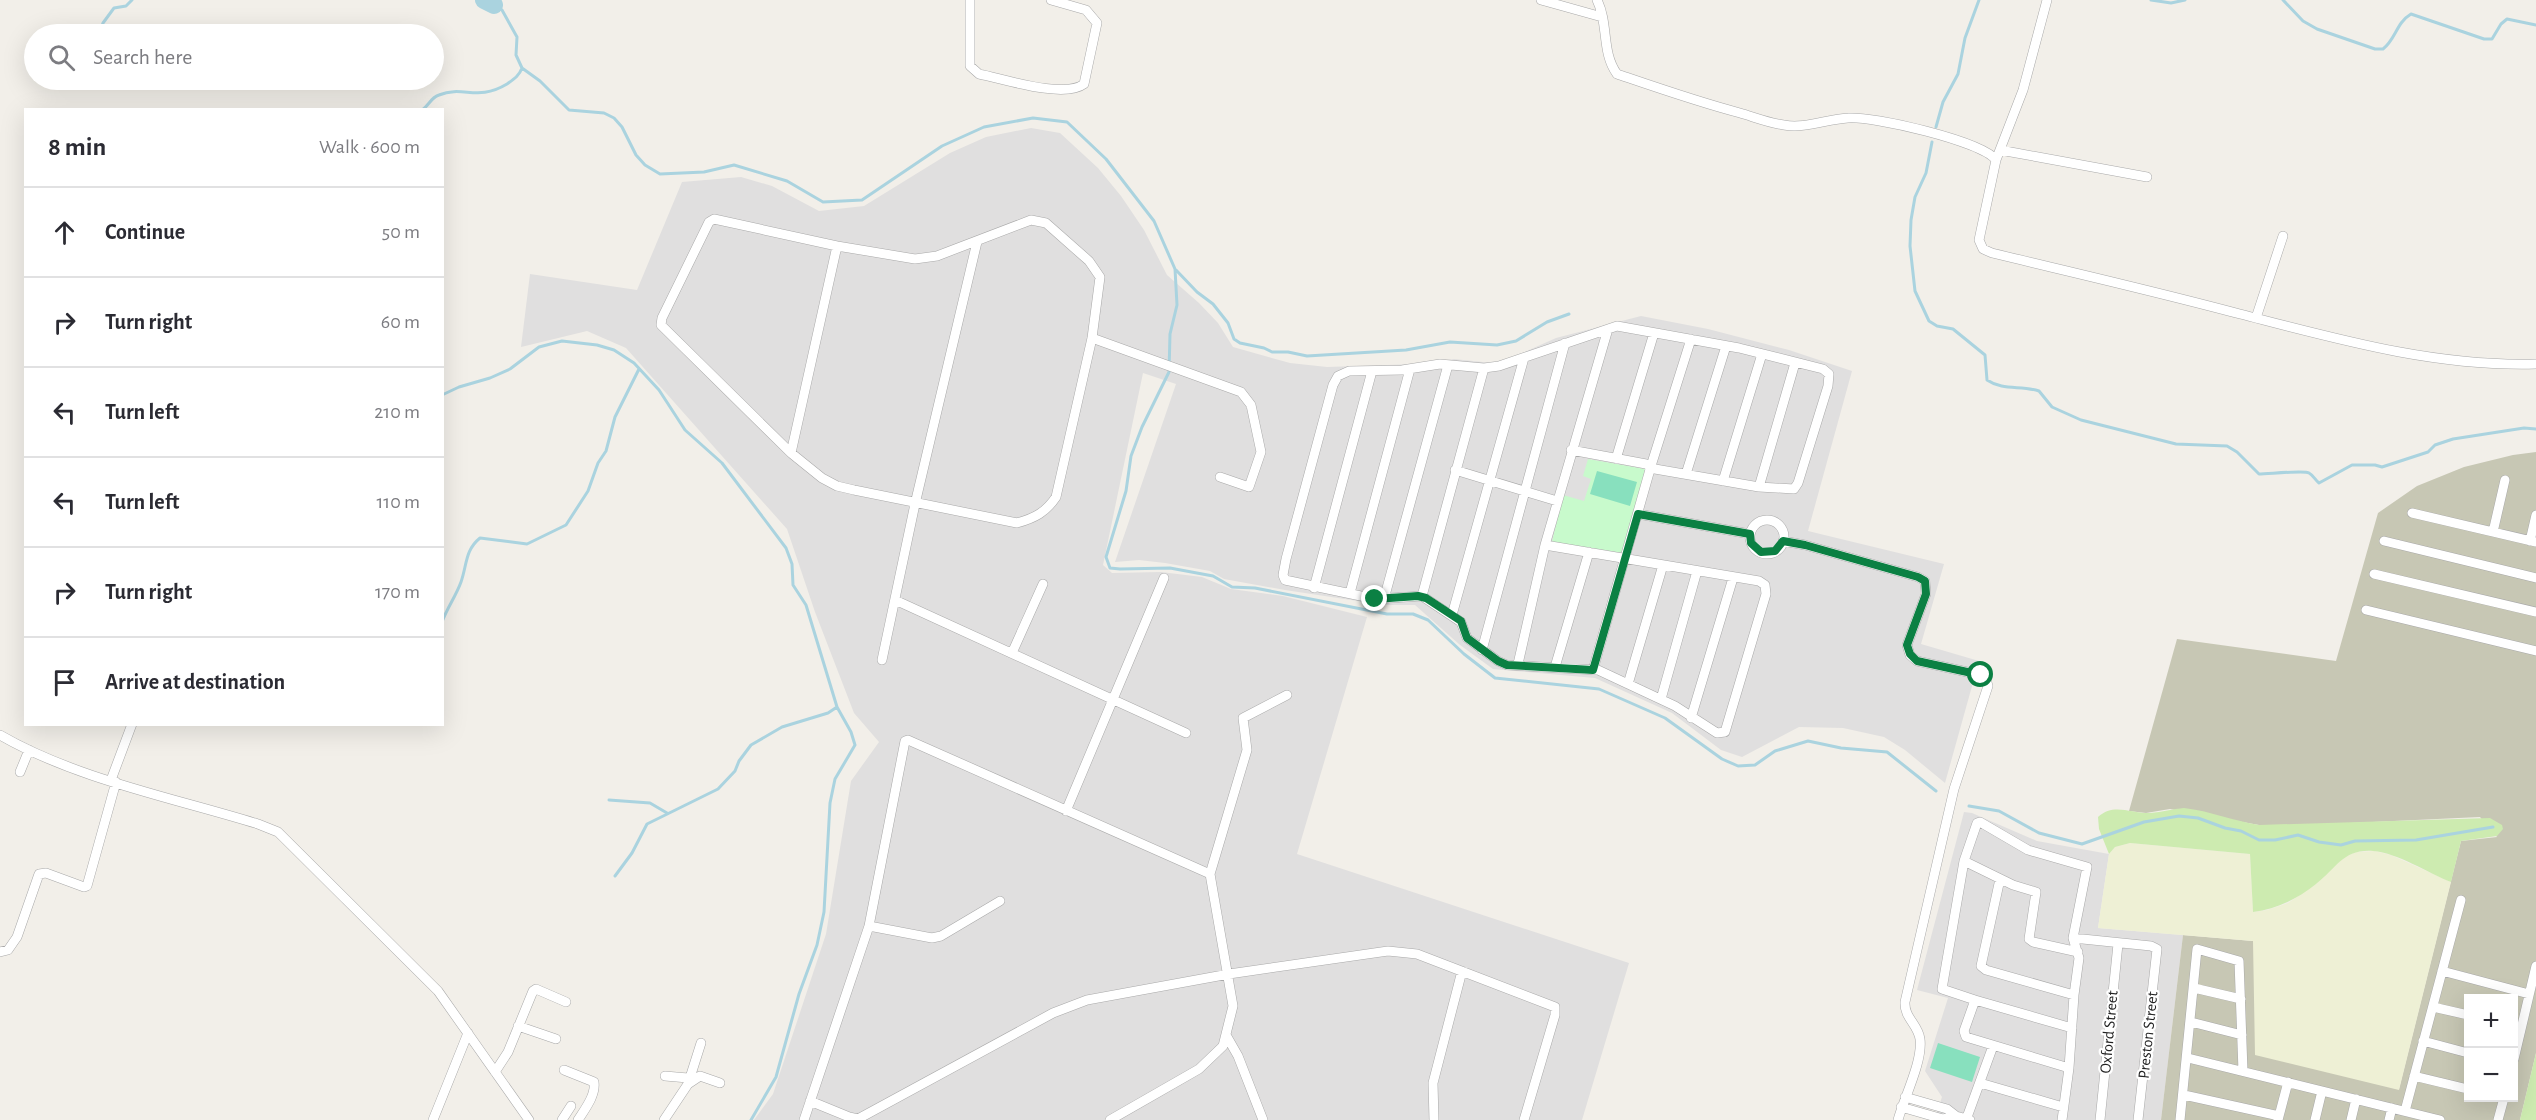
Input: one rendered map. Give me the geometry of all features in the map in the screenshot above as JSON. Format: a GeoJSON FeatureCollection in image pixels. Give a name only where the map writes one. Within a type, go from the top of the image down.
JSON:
{"type":"FeatureCollection","features":[{"type":"Feature","properties":{"kind":"street"},"geometry":{"type":"LineString","coordinates":[[970,0],[970,66],[980,74],[1041,87],[1062,91],[1078,88],[1084,84],[1097,23],[1086,10],[1051,0]]}},
{"type":"Feature","properties":{"kind":"street"},"geometry":{"type":"LineString","coordinates":[[1541,0],[1602,17]]}},
{"type":"Feature","properties":{"kind":"street"},"geometry":{"type":"LineString","coordinates":[[1597,0],[1608,58],[1617,74],[1689,99],[1785,126],[1849,118],[1871,118],[1963,143],[1989,153],[1996,160]]}},
{"type":"Feature","properties":{"kind":"street"},"geometry":{"type":"LineString","coordinates":[[2047,1],[2023,90],[1996,160],[1979,240],[1983,249],[2353,343],[2420,357],[2516,365],[2536,364]]}},
{"type":"Feature","properties":{"kind":"street"},"geometry":{"type":"LineString","coordinates":[[2000,150],[2147,177]]}},
{"type":"Feature","properties":{"kind":"street"},"geometry":{"type":"LineString","coordinates":[[714,219],[837,246],[915,260],[937,256],[978,242],[1031,220],[1046,223],[1089,261],[1100,277],[1092,338],[1056,497],[1049,508],[1033,519],[1017,523],[915,504],[837,486],[822,478],[791,453],[661,325],[662,318],[709,222],[714,219]]}},
{"type":"Feature","properties":{"kind":"street"},"geometry":{"type":"LineString","coordinates":[[2256,318],[2283,236]]}},
{"type":"Feature","properties":{"kind":"street"},"geometry":{"type":"LineString","coordinates":[[882,660],[915,504],[978,242]]}},
{"type":"Feature","properties":{"kind":"street"},"geometry":{"type":"LineString","coordinates":[[791,453],[837,246]]}},
{"type":"Feature","properties":{"kind":"street"},"geometry":{"type":"LineString","coordinates":[[1545,544],[1759,581],[1765,585],[1766,594],[1725,732],[1717,733],[1661,699],[1593,670],[1507,665],[1467,638],[1463,624],[1422,596],[1383,599],[1314,588],[1285,580],[1283,575],[1286,559],[1333,385],[1338,376],[1349,371],[1448,365],[1484,368],[1524,358],[1621,326],[1762,354],[1823,369],[1829,375],[1828,386],[1798,483],[1794,489],[1759,487],[1723,481],[1571,450]]}},
{"type":"Feature","properties":{"kind":"street"},"geometry":{"type":"LineString","coordinates":[[1518,664],[1545,544],[1608,329]]}},
{"type":"Feature","properties":{"kind":"street"},"geometry":{"type":"LineString","coordinates":[[1616,459],[1654,333]]}},
{"type":"Feature","properties":{"kind":"street"},"geometry":{"type":"LineString","coordinates":[[1092,338],[1241,392],[1251,405],[1261,452],[1249,487],[1220,477]]}},
{"type":"Feature","properties":{"kind":"street"},"geometry":{"type":"LineString","coordinates":[[1593,670],[1651,466],[1691,339]]}},
{"type":"Feature","properties":{"kind":"street"},"geometry":{"type":"LineString","coordinates":[[1482,650],[1523,490],[1565,343]]}},
{"type":"Feature","properties":{"kind":"street"},"geometry":{"type":"LineString","coordinates":[[1686,474],[1726,346]]}},
{"type":"Feature","properties":{"kind":"street"},"geometry":{"type":"LineString","coordinates":[[1723,481],[1762,354]]}},
{"type":"Feature","properties":{"kind":"street"},"geometry":{"type":"LineString","coordinates":[[1452,615],[1524,358]]}},
{"type":"Feature","properties":{"kind":"street"},"geometry":{"type":"LineString","coordinates":[[1759,487],[1795,363]]}},
{"type":"Feature","properties":{"kind":"street"},"geometry":{"type":"LineString","coordinates":[[1383,599],[1448,365]]}},
{"type":"Feature","properties":{"kind":"street"},"geometry":{"type":"LineString","coordinates":[[1422,596],[1484,368]]}},
{"type":"Feature","properties":{"kind":"street"},"geometry":{"type":"LineString","coordinates":[[1350,593],[1410,369]]}},
{"type":"Feature","properties":{"kind":"street"},"geometry":{"type":"LineString","coordinates":[[1314,588],[1372,371]]}},
{"type":"Feature","properties":{"kind":"street"},"geometry":{"type":"LineString","coordinates":[[1455,470],[1557,501]]}},
{"type":"Feature","properties":{"kind":"street"},"geometry":{"type":"LineString","coordinates":[[2493,532],[2505,480]]}},
{"type":"Feature","properties":{"kind":"street"},"geometry":{"type":"LineString","coordinates":[[2412,513],[2533,541],[2536,515]]}},
{"type":"Feature","properties":{"kind":"street"},"geometry":{"type":"LineString","coordinates":[[1638,514],[1750,534]]}},
{"type":"Feature","properties":{"kind":"street"},"geometry":{"type":"LineString","coordinates":[[1770,520],[1779,525],[1784,535],[1783,541],[1775,551],[1766,553],[1754,547],[1750,534],[1760,521],[1770,520]]}},
{"type":"Feature","properties":{"kind":"street"},"geometry":{"type":"LineString","coordinates":[[1783,541],[1805,545],[1925,581],[1926,594],[1907,645],[1910,654],[1917,661],[1981,675],[1986,679],[1988,686],[1954,789],[1905,1002],[1906,1016],[1918,1030],[1920,1044],[1898,1120]]}},
{"type":"Feature","properties":{"kind":"street"},"geometry":{"type":"LineString","coordinates":[[2384,541],[2536,578]]}},
{"type":"Feature","properties":{"kind":"street"},"geometry":{"type":"LineString","coordinates":[[1555,667],[1589,552]]}},
{"type":"Feature","properties":{"kind":"street"},"geometry":{"type":"LineString","coordinates":[[1628,684],[1663,564]]}},
{"type":"Feature","properties":{"kind":"street"},"geometry":{"type":"LineString","coordinates":[[1661,699],[1697,571]]}},
{"type":"Feature","properties":{"kind":"street"},"geometry":{"type":"LineString","coordinates":[[2374,574],[2536,612]]}},
{"type":"Feature","properties":{"kind":"street"},"geometry":{"type":"LineString","coordinates":[[1066,811],[1164,578]]}},
{"type":"Feature","properties":{"kind":"street"},"geometry":{"type":"LineString","coordinates":[[1691,718],[1733,578]]}},
{"type":"Feature","properties":{"kind":"street"},"geometry":{"type":"LineString","coordinates":[[1012,653],[1042,584]]}},
{"type":"Feature","properties":{"kind":"street"},"geometry":{"type":"LineString","coordinates":[[895,600],[1186,733]]}},
{"type":"Feature","properties":{"kind":"street"},"geometry":{"type":"LineString","coordinates":[[2366,610],[2536,651]]}},
{"type":"Feature","properties":{"kind":"street"},"geometry":{"type":"LineString","coordinates":[[1110,1120],[1199,1070],[1223,1047],[1233,1006],[1210,874],[1247,750],[1243,718],[1287,695]]}},
{"type":"Feature","properties":{"kind":"street"},"geometry":{"type":"LineString","coordinates":[[0,952],[8,950],[17,937],[39,874],[42,872],[84,887],[87,886],[113,781],[131,726]]}},
{"type":"Feature","properties":{"kind":"street"},"geometry":{"type":"LineString","coordinates":[[0,735],[29,750],[113,781],[278,832],[438,991],[528,1120]]}},
{"type":"Feature","properties":{"kind":"street"},"geometry":{"type":"LineString","coordinates":[[804,1120],[869,926],[905,741],[908,740],[1210,874]]}},
{"type":"Feature","properties":{"kind":"street"},"geometry":{"type":"LineString","coordinates":[[20,772],[29,750]]}},
{"type":"Feature","properties":{"kind":"street"},"geometry":{"type":"LineString","coordinates":[[2062,1120],[2069,1068],[2078,952],[2073,938],[2087,867],[2028,850],[1980,822],[1975,826],[1964,861],[1941,985],[1945,991],[2072,1028]]}},
{"type":"Feature","properties":{"kind":"street"},"geometry":{"type":"LineString","coordinates":[[1964,861],[2000,879],[2036,892],[2029,939],[2033,942],[2078,952]]}},
{"type":"Feature","properties":{"kind":"street"},"geometry":{"type":"LineString","coordinates":[[2000,879],[1982,966],[1986,970],[2074,995]]}},
{"type":"Feature","properties":{"kind":"street"},"geometry":{"type":"LineString","coordinates":[[2405,1111],[2461,900]]}},
{"type":"Feature","properties":{"kind":"street"},"geometry":{"type":"LineString","coordinates":[[869,926],[933,938],[1000,901]]}},
{"type":"Feature","properties":{"kind":"street"},"geometry":{"type":"LineString","coordinates":[[2073,938],[2118,944]]}},
{"type":"Feature","properties":{"kind":"street","name":"Preston Street"},"geometry":{"type":"LineString","coordinates":[[2118,944],[2151,946],[2157,949],[2138,1120]]}},
{"type":"Feature","properties":{"kind":"street","name":"Oxford Street"},"geometry":{"type":"LineString","coordinates":[[2100,1120],[2118,944]]}},
{"type":"Feature","properties":{"kind":"street"},"geometry":{"type":"LineString","coordinates":[[2180,1120],[2188,1058],[2197,949],[2239,961],[2243,1071]]}},
{"type":"Feature","properties":{"kind":"street"},"geometry":{"type":"LineString","coordinates":[[810,1101],[849,1118],[858,1119],[1053,1012],[1087,1000],[1229,974],[1388,951],[1417,954],[1555,1007],[1555,1015],[1526,1120]]}},
{"type":"Feature","properties":{"kind":"street"},"geometry":{"type":"LineString","coordinates":[[2518,1024],[2536,966]]}},
{"type":"Feature","properties":{"kind":"street"},"geometry":{"type":"LineString","coordinates":[[1434,1120],[1433,1083],[1462,971]]}},
{"type":"Feature","properties":{"kind":"street"},"geometry":{"type":"LineString","coordinates":[[2442,971],[2529,994]]}},
{"type":"Feature","properties":{"kind":"street"},"geometry":{"type":"LineString","coordinates":[[495,1072],[508,1052],[529,998],[536,988],[566,1002]]}},
{"type":"Feature","properties":{"kind":"street"},"geometry":{"type":"LineString","coordinates":[[2194,988],[2241,999]]}},
{"type":"Feature","properties":{"kind":"street"},"geometry":{"type":"LineString","coordinates":[[1975,1000],[1964,1035],[2069,1068]]}},
{"type":"Feature","properties":{"kind":"street"},"geometry":{"type":"LineString","coordinates":[[2433,1006],[2464,1014]]}},
{"type":"Feature","properties":{"kind":"street"},"geometry":{"type":"LineString","coordinates":[[2191,1022],[2242,1035]]}},
{"type":"Feature","properties":{"kind":"street"},"geometry":{"type":"LineString","coordinates":[[518,1026],[556,1039]]}},
{"type":"Feature","properties":{"kind":"street"},"geometry":{"type":"LineString","coordinates":[[433,1120],[468,1033]]}},
{"type":"Feature","properties":{"kind":"street"},"geometry":{"type":"LineString","coordinates":[[1226,1035],[1238,1056],[1263,1120]]}},
{"type":"Feature","properties":{"kind":"street"},"geometry":{"type":"LineString","coordinates":[[2423,1041],[2464,1052]]}},
{"type":"Feature","properties":{"kind":"street"},"geometry":{"type":"LineString","coordinates":[[664,1120],[688,1081],[701,1043]]}},
{"type":"Feature","properties":{"kind":"street"},"geometry":{"type":"LineString","coordinates":[[1905,1097],[1947,1109],[1956,1116],[1968,1120],[1993,1046]]}},
{"type":"Feature","properties":{"kind":"street"},"geometry":{"type":"LineString","coordinates":[[2188,1058],[2405,1111],[2423,1118],[2440,1120]]}},
{"type":"Feature","properties":{"kind":"street"},"geometry":{"type":"LineString","coordinates":[[564,1070],[594,1082],[595,1085],[590,1100],[578,1120]]}},
{"type":"Feature","properties":{"kind":"street"},"geometry":{"type":"LineString","coordinates":[[665,1076],[688,1081],[699,1076],[720,1083]]}},
{"type":"Feature","properties":{"kind":"street"},"geometry":{"type":"LineString","coordinates":[[2414,1076],[2464,1088]]}},
{"type":"Feature","properties":{"kind":"street"},"geometry":{"type":"LineString","coordinates":[[2184,1095],[2279,1118],[2288,1082]]}},
{"type":"Feature","properties":{"kind":"street"},"geometry":{"type":"LineString","coordinates":[[1980,1083],[2063,1107]]}},
{"type":"Feature","properties":{"kind":"street"},"geometry":{"type":"LineString","coordinates":[[2315,1120],[2322,1091]]}},
{"type":"Feature","properties":{"kind":"street"},"geometry":{"type":"LineString","coordinates":[[2351,1120],[2356,1099]]}},
{"type":"Feature","properties":{"kind":"street"},"geometry":{"type":"LineString","coordinates":[[2498,1120],[2503,1102]]}},
{"type":"Feature","properties":{"kind":"street"},"geometry":{"type":"LineString","coordinates":[[562,1120],[571,1106]]}},
{"type":"Feature","properties":{"kind":"street"},"geometry":{"type":"LineString","coordinates":[[1901,1107],[1943,1119],[1956,1116]]}},
{"type":"Feature","properties":{"kind":"street"},"geometry":{"type":"LineString","coordinates":[[2389,1120],[2392,1108]]}},
{"type":"Feature","properties":{"kind":"shaded area"},"geometry":{"type":"Polygon","coordinates":[[[1031,128],[1060,133],[1098,168],[1144,230],[1167,275],[1218,323],[1233,347],[1290,363],[1327,367],[1417,364],[1454,359],[1492,363],[1507,360],[1556,338],[1641,316],[1708,329],[1789,350],[1852,371],[1808,531],[1944,564],[1921,644],[1979,661],[1945,783],[1905,750],[1884,737],[1843,728],[1799,727],[1742,757],[1721,750],[1672,713],[1595,678],[1493,669],[1460,645],[1415,605],[1384,605],[1285,590],[1224,579],[1210,571],[1165,563],[1139,560],[1115,562],[1176,384],[1143,373],[1103,565],[1112,573],[1161,572],[1202,577],[1231,589],[1283,596],[1367,617],[1297,854],[1629,963],[1582,1120],[754,1120],[773,1094],[826,934],[851,781],[879,742],[854,713],[815,612],[787,529],[626,348],[587,331],[521,347],[530,274],[637,290],[682,182],[741,177],[772,186],[819,211],[864,206],[950,153],[986,137],[1031,128]]]}},
{"type":"Feature","properties":{"kind":"shaded area"},"geometry":{"type":"Polygon","coordinates":[[[2536,452],[2536,1053],[2520,1120],[2161,1120],[2183,935],[2253,941],[2399,1089],[2461,841],[2497,837],[2480,817],[2287,826],[2259,825],[2170,809],[2146,813],[2129,811],[2177,639],[2336,661],[2378,513],[2417,486],[2464,467],[2536,452]]]}},
{"type":"Feature","properties":{"kind":"shaded area"},"geometry":{"type":"Polygon","coordinates":[[[1964,812],[1972,813],[2037,841],[2109,854],[2098,928],[2183,935],[2161,1120],[1934,1120],[1942,1097],[1925,1071],[1948,998],[1917,990],[1964,812]]]}},
{"type":"Feature","properties":{"kind":"shaded area"},"geometry":{"type":"Polygon","coordinates":[[[2130,843],[2250,854],[2253,912],[2288,903],[2317,883],[2344,857],[2356,852],[2375,851],[2391,855],[2451,882],[2399,1090],[2255,1055],[2253,941],[2098,928],[2109,854],[2115,847],[2130,843]]]}},
{"type":"Feature","properties":{"kind":"green space"},"geometry":{"type":"Polygon","coordinates":[[[1588,459],[1645,469],[1623,553],[1552,542],[1563,495],[1584,501],[1591,479],[1583,476],[1588,459]]]}},
{"type":"Feature","properties":{"kind":"green space"},"geometry":{"type":"Polygon","coordinates":[[[1597,471],[1637,482],[1630,506],[1590,494],[1597,471]]]}},
{"type":"Feature","properties":{"kind":"green space"},"geometry":{"type":"Polygon","coordinates":[[[2184,808],[2259,825],[2490,818],[2502,825],[2503,829],[2497,836],[2461,841],[2451,882],[2392,855],[2363,851],[2347,856],[2316,884],[2294,899],[2278,906],[2253,912],[2250,854],[2130,843],[2115,847],[2109,854],[2099,829],[2098,817],[2104,813],[2117,809],[2150,813],[2184,808]]]}},
{"type":"Feature","properties":{"kind":"green space"},"geometry":{"type":"Polygon","coordinates":[[[1938,1043],[1980,1057],[1972,1082],[1930,1068],[1938,1043]]]}},
{"type":"Feature","properties":{"kind":"green space"},"geometry":{"type":"Polygon","coordinates":[[[2536,1053],[2536,1120],[2520,1120],[2536,1053]]]}},
{"type":"Feature","properties":{"kind":"waterway"},"geometry":{"type":"LineString","coordinates":[[103,24],[114,8],[126,6],[132,0]]}},
{"type":"Feature","properties":{"kind":"waterway"},"geometry":{"type":"LineString","coordinates":[[484,0],[494,5]]}},
{"type":"Feature","properties":{"kind":"waterway"},"geometry":{"type":"LineString","coordinates":[[1936,127],[1943,102],[1958,74],[1965,38],[1979,0]]}},
{"type":"Feature","properties":{"kind":"waterway"},"geometry":{"type":"LineString","coordinates":[[2151,0],[2171,3],[2185,0]]}},
{"type":"Feature","properties":{"kind":"waterway"},"geometry":{"type":"LineString","coordinates":[[2283,0],[2303,21],[2317,29],[2375,49],[2383,49],[2391,41],[2402,22],[2411,14],[2484,39],[2492,39],[2507,19],[2536,25]]}},
{"type":"Feature","properties":{"kind":"waterway"},"geometry":{"type":"LineString","coordinates":[[494,5],[502,10],[517,37],[516,55],[522,68],[540,81],[569,110],[604,113],[614,118],[622,127],[636,155],[645,165],[660,174],[704,172],[734,165],[787,181],[823,202],[862,200],[942,146],[984,127],[1033,118],[1067,122],[1106,159],[1154,221],[1175,269],[1177,305],[1170,334],[1169,372],[1142,427],[1131,456],[1126,491],[1106,557],[1110,568],[1170,568],[1213,576],[1232,587],[1255,588],[1387,614],[1413,614],[1428,620],[1464,654],[1495,678],[1599,689],[1665,718],[1722,759],[1738,766],[1755,765],[1775,751],[1808,741],[1841,748],[1887,752],[1936,791]]}},
{"type":"Feature","properties":{"kind":"waterway"},"geometry":{"type":"LineString","coordinates":[[424,108],[436,96],[448,92],[479,93],[496,89],[514,79],[522,68]]}},
{"type":"Feature","properties":{"kind":"waterway"},"geometry":{"type":"LineString","coordinates":[[1932,142],[1926,173],[1915,197],[1911,220],[1910,246],[1915,291],[1929,321],[1937,326],[1953,329],[1985,355],[1987,380],[1999,386],[2039,391],[2052,407],[2081,420],[2176,444],[2227,446],[2237,452],[2259,474],[2306,472],[2319,483],[2352,465],[2382,467],[2428,452],[2435,445],[2453,439],[2524,428],[2536,429]]}},
{"type":"Feature","properties":{"kind":"waterway"},"geometry":{"type":"LineString","coordinates":[[1176,270],[1197,292],[1213,304],[1228,323],[1234,339],[1240,343],[1272,352],[1288,352],[1307,356],[1406,350],[1450,342],[1497,345],[1516,341],[1547,322],[1569,314]]}},
{"type":"Feature","properties":{"kind":"waterway"},"geometry":{"type":"LineString","coordinates":[[444,394],[490,378],[510,369],[539,347],[562,341],[597,345],[614,350],[634,363],[659,390],[685,430],[722,463],[786,548],[792,564],[793,585],[806,605],[837,707],[851,732],[855,745],[835,779],[830,803],[824,912],[817,945],[799,994],[776,1077],[751,1120]]}},
{"type":"Feature","properties":{"kind":"waterway"},"geometry":{"type":"LineString","coordinates":[[444,618],[461,582],[469,553],[480,538],[527,544],[566,525],[588,491],[598,463],[606,451],[615,417],[639,369]]}},
{"type":"Feature","properties":{"kind":"waterway"},"geometry":{"type":"LineString","coordinates":[[615,876],[632,853],[647,824],[718,789],[735,771],[739,761],[751,745],[782,727],[828,713],[837,707]]}},
{"type":"Feature","properties":{"kind":"waterway"},"geometry":{"type":"LineString","coordinates":[[609,800],[650,803],[667,813]]}},
{"type":"Feature","properties":{"kind":"waterway"},"geometry":{"type":"LineString","coordinates":[[1969,806],[1999,811],[2039,833],[2082,844],[2144,822],[2179,816],[2198,818],[2241,831],[2259,840],[2275,840],[2298,835],[2319,842],[2341,845],[2355,841],[2416,840],[2493,827]]}},
{"type":"Feature","properties":{"kind":"route"},"geometry":{"type":"LineString","coordinates":[[1375,599],[1418,596],[1426,598],[1461,621],[1467,638],[1507,665],[1593,670],[1638,514],[1750,534],[1751,543],[1761,552],[1775,551],[1783,541],[1805,545],[1918,577],[1925,581],[1926,594],[1907,645],[1910,654],[1917,661],[1981,675]]}}]}
